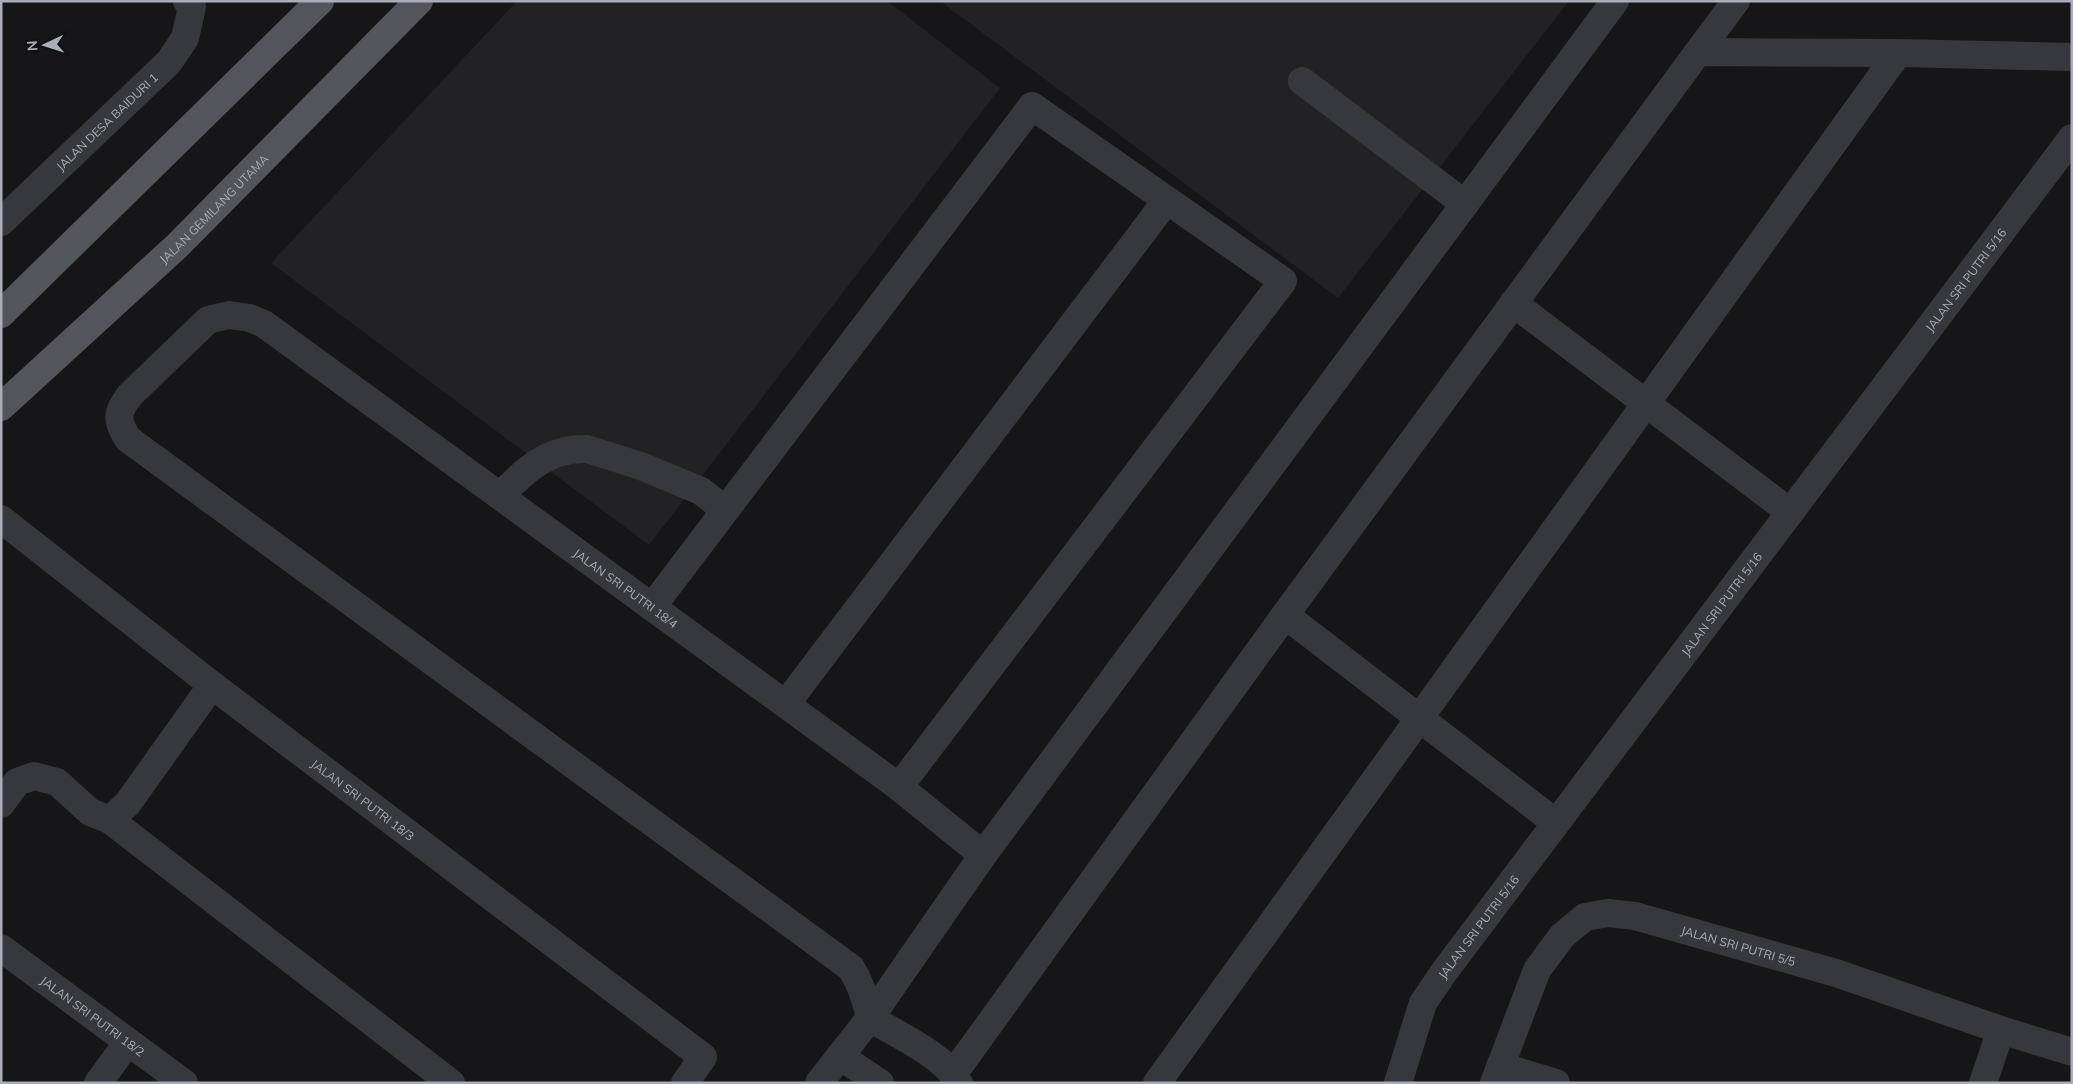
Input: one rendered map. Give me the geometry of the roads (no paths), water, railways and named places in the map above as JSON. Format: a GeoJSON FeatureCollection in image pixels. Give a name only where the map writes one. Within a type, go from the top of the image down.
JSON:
{"type":"FeatureCollection","features":[{"type":"Feature","properties":{"kind":"main road"},"geometry":{"type":"LineString","coordinates":[[1,314],[320,1]]}},
{"type":"Feature","properties":{"kind":"main road","name":"JALAN GEMILANG UTAMA"},"geometry":{"type":"LineString","coordinates":[[1,407],[177,246],[420,1]]}},
{"type":"Feature","properties":{"kind":"street"},"geometry":{"type":"LineString","coordinates":[[819,1083],[870,1018],[983,855],[1615,1]]}},
{"type":"Feature","properties":{"kind":"street"},"geometry":{"type":"LineString","coordinates":[[870,1018],[930,1054],[956,1078],[1284,615],[1736,1]]}},
{"type":"Feature","properties":{"kind":"street","name":"JALAN DESA BAIDURI 1"},"geometry":{"type":"LineString","coordinates":[[1,222],[169,62],[185,38],[189,4]]}},
{"type":"Feature","properties":{"kind":"street"},"geometry":{"type":"LineString","coordinates":[[1698,52],[1898,53],[2072,57]]}},
{"type":"Feature","properties":{"kind":"street"},"geometry":{"type":"LineString","coordinates":[[1157,1083],[1898,53]]}},
{"type":"Feature","properties":{"kind":"street"},"geometry":{"type":"LineString","coordinates":[[1302,81],[1464,204]]}},
{"type":"Feature","properties":{"kind":"street"},"geometry":{"type":"LineString","coordinates":[[652,607],[1032,106],[1283,281],[899,787]]}},
{"type":"Feature","properties":{"kind":"street","name":"JALAN SRI PUTRI 5/16"},"geometry":{"type":"LineString","coordinates":[[1398,1083],[1424,1003],[1444,972],[2072,138]]}},
{"type":"Feature","properties":{"kind":"street"},"geometry":{"type":"LineString","coordinates":[[786,704],[1167,200]]}},
{"type":"Feature","properties":{"kind":"street"},"geometry":{"type":"LineString","coordinates":[[1512,304],[1790,512]]}},
{"type":"Feature","properties":{"kind":"street","name":"JALAN SRI PUTRI 18/4"},"geometry":{"type":"LineString","coordinates":[[870,1018],[863,990],[851,968],[128,438],[119,424],[120,408],[130,395],[208,320],[229,315],[250,318],[264,324],[899,787],[983,855]]}},
{"type":"Feature","properties":{"kind":"street"},"geometry":{"type":"LineString","coordinates":[[500,496],[522,473],[541,459],[578,448],[641,466],[701,491],[708,494],[725,510]]}},
{"type":"Feature","properties":{"kind":"street","name":"JALAN SRI PUTRI 18/3"},"geometry":{"type":"LineString","coordinates":[[1,519],[212,685],[703,1057],[684,1083]]}},
{"type":"Feature","properties":{"kind":"street"},"geometry":{"type":"LineString","coordinates":[[1284,615],[1556,823]]}},
{"type":"Feature","properties":{"kind":"street"},"geometry":{"type":"LineString","coordinates":[[110,820],[128,803],[212,685]]}},
{"type":"Feature","properties":{"kind":"street"},"geometry":{"type":"LineString","coordinates":[[1,804],[17,782],[34,776],[57,782],[90,812],[110,820],[451,1083]]}},
{"type":"Feature","properties":{"kind":"street","name":"JALAN SRI PUTRI 5/5"},"geometry":{"type":"LineString","coordinates":[[1497,1074],[1537,970],[1562,936],[1585,917],[1608,913],[1635,916],[1836,973],[2000,1030],[2072,1052]]}},
{"type":"Feature","properties":{"kind":"street","name":"JALAN SRI PUTRI 18/2"},"geometry":{"type":"LineString","coordinates":[[1,948],[184,1083]]}},
{"type":"Feature","properties":{"kind":"street"},"geometry":{"type":"LineString","coordinates":[[1983,1083],[2000,1030]]}},
{"type":"Feature","properties":{"kind":"street"},"geometry":{"type":"LineString","coordinates":[[98,1083],[128,1042]]}},
{"type":"Feature","properties":{"kind":"street"},"geometry":{"type":"LineString","coordinates":[[840,1056],[880,1083]]}},
{"type":"Feature","properties":{"kind":"street"},"geometry":{"type":"LineString","coordinates":[[1497,1074],[1556,1083]]}}]}
